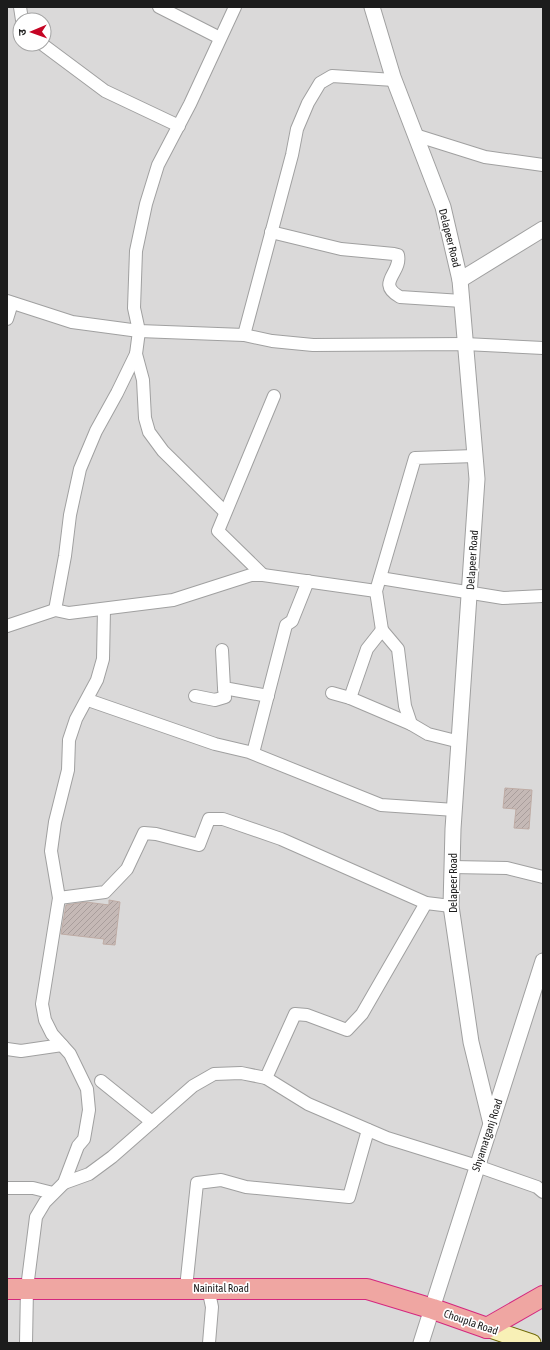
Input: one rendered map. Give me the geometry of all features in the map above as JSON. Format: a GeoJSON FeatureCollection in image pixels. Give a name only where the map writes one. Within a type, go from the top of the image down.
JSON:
{"type":"FeatureCollection","features":[{"type":"Feature","properties":{"kind":"highway","name":"Nainital Road"},"geometry":{"type":"LineString","coordinates":[[7,1289],[367,1289],[433,1309]]}},
{"type":"Feature","properties":{"kind":"highway"},"geometry":{"type":"LineString","coordinates":[[487,1328],[543,1296]]}},
{"type":"Feature","properties":{"kind":"highway"},"geometry":{"type":"LineString","coordinates":[[487,1328],[543,1305]]}},
{"type":"Feature","properties":{"kind":"highway","name":"Choupla Road"},"geometry":{"type":"LineString","coordinates":[[433,1309],[487,1328]]}},
{"type":"Feature","properties":{"kind":"main road","name":"Choupla Road"},"geometry":{"type":"LineString","coordinates":[[487,1328],[521,1341]]}},
{"type":"Feature","properties":{"kind":"street"},"geometry":{"type":"LineString","coordinates":[[159,7],[220,38]]}},
{"type":"Feature","properties":{"kind":"street"},"geometry":{"type":"LineString","coordinates":[[55,610],[65,556],[70,515],[80,469],[96,431],[136,354],[139,330],[134,308],[136,251],[144,211],[158,165],[179,126],[235,7]]}},
{"type":"Feature","properties":{"kind":"street","name":"Delapeer Road"},"geometry":{"type":"LineString","coordinates":[[372,7],[394,80],[443,207],[460,280],[477,479],[455,810],[451,906],[471,1042],[491,1124]]}},
{"type":"Feature","properties":{"kind":"street"},"geometry":{"type":"LineString","coordinates":[[52,51],[105,91],[179,126]]}},
{"type":"Feature","properties":{"kind":"street"},"geometry":{"type":"LineString","coordinates":[[244,335],[292,156],[297,129],[308,103],[320,83],[332,76],[394,80]]}},
{"type":"Feature","properties":{"kind":"street"},"geometry":{"type":"LineString","coordinates":[[415,135],[485,157],[543,165]]}},
{"type":"Feature","properties":{"kind":"street"},"geometry":{"type":"LineString","coordinates":[[460,280],[543,229]]}},
{"type":"Feature","properties":{"kind":"street"},"geometry":{"type":"LineString","coordinates":[[271,232],[341,249],[394,254],[398,256],[399,260],[390,279],[389,287],[392,293],[400,297],[462,301]]}},
{"type":"Feature","properties":{"kind":"street"},"geometry":{"type":"LineString","coordinates":[[7,319],[10,302],[72,322],[139,330],[244,335],[272,341],[313,345],[465,344],[543,348]]}},
{"type":"Feature","properties":{"kind":"street"},"geometry":{"type":"LineString","coordinates":[[136,354],[143,380],[145,418],[149,432],[163,451],[226,512]]}},
{"type":"Feature","properties":{"kind":"street"},"geometry":{"type":"LineString","coordinates":[[262,575],[218,531],[274,396]]}},
{"type":"Feature","properties":{"kind":"street"},"geometry":{"type":"LineString","coordinates":[[412,724],[406,706],[398,649],[382,630],[376,591],[415,458],[476,456]]}},
{"type":"Feature","properties":{"kind":"street"},"geometry":{"type":"LineString","coordinates":[[7,626],[55,610],[69,613],[173,600],[251,575],[262,575],[376,591]]}},
{"type":"Feature","properties":{"kind":"street"},"geometry":{"type":"LineString","coordinates":[[380,578],[470,594],[503,598],[543,596]]}},
{"type":"Feature","properties":{"kind":"street"},"geometry":{"type":"LineString","coordinates":[[253,753],[286,625],[292,621],[308,581]]}},
{"type":"Feature","properties":{"kind":"street"},"geometry":{"type":"LineString","coordinates":[[64,1183],[78,1146],[84,1138],[89,1110],[88,1089],[70,1054],[52,1034],[45,1020],[42,1004],[59,898],[51,851],[55,822],[68,770],[69,740],[76,719],[88,700],[97,680],[102,659],[104,609]]}},
{"type":"Feature","properties":{"kind":"street"},"geometry":{"type":"LineString","coordinates":[[350,698],[367,649],[382,630]]}},
{"type":"Feature","properties":{"kind":"street"},"geometry":{"type":"LineString","coordinates":[[195,696],[215,700],[225,697],[222,650]]}},
{"type":"Feature","properties":{"kind":"street"},"geometry":{"type":"LineString","coordinates":[[224,688],[268,696]]}},
{"type":"Feature","properties":{"kind":"street"},"geometry":{"type":"LineString","coordinates":[[332,693],[350,698],[412,724],[428,734],[460,742]]}},
{"type":"Feature","properties":{"kind":"street"},"geometry":{"type":"LineString","coordinates":[[88,700],[215,744],[253,753],[381,805],[455,810]]}},
{"type":"Feature","properties":{"kind":"street"},"geometry":{"type":"LineString","coordinates":[[59,898],[104,892],[127,869],[144,833],[156,834],[199,845],[210,819],[224,819],[282,839],[426,903],[451,906]]}},
{"type":"Feature","properties":{"kind":"street"},"geometry":{"type":"LineString","coordinates":[[452,867],[507,868],[543,877]]}},
{"type":"Feature","properties":{"kind":"street"},"geometry":{"type":"LineString","coordinates":[[266,1078],[295,1014],[307,1015],[347,1030],[362,1014],[426,903]]}},
{"type":"Feature","properties":{"kind":"street","name":"Shyamatganj Road"},"geometry":{"type":"LineString","coordinates":[[421,1343],[543,961]]}},
{"type":"Feature","properties":{"kind":"street"},"geometry":{"type":"LineString","coordinates":[[7,1050],[21,1051],[62,1045]]}},
{"type":"Feature","properties":{"kind":"street"},"geometry":{"type":"LineString","coordinates":[[26,1343],[26,1288],[36,1218],[45,1202],[64,1183],[89,1174],[112,1157],[193,1086],[214,1074],[241,1073],[266,1078],[308,1104],[387,1138],[477,1166],[537,1187],[543,1192]]}},
{"type":"Feature","properties":{"kind":"street"},"geometry":{"type":"LineString","coordinates":[[101,1081],[152,1122]]}},
{"type":"Feature","properties":{"kind":"street"},"geometry":{"type":"LineString","coordinates":[[186,1288],[197,1183],[221,1180],[246,1187],[349,1197],[368,1130]]}},
{"type":"Feature","properties":{"kind":"street"},"geometry":{"type":"LineString","coordinates":[[7,1188],[33,1188],[53,1193]]}},
{"type":"Feature","properties":{"kind":"street"},"geometry":{"type":"LineString","coordinates":[[208,1288],[212,1307],[209,1343]]}},
{"type":"Feature","properties":{"kind":"shaded area"},"geometry":{"type":"Polygon","coordinates":[[[7,7],[543,7],[543,1343],[7,1343],[7,7]]]}},
{"type":"Feature","properties":{"kind":"building"},"geometry":{"type":"Polygon","coordinates":[[[505,788],[532,790],[529,829],[514,828],[516,809],[503,808],[505,788]]]}},
{"type":"Feature","properties":{"kind":"building"},"geometry":{"type":"Polygon","coordinates":[[[109,900],[120,902],[115,945],[103,944],[104,939],[61,934],[66,905],[86,902],[109,905],[109,900]]]}}]}
